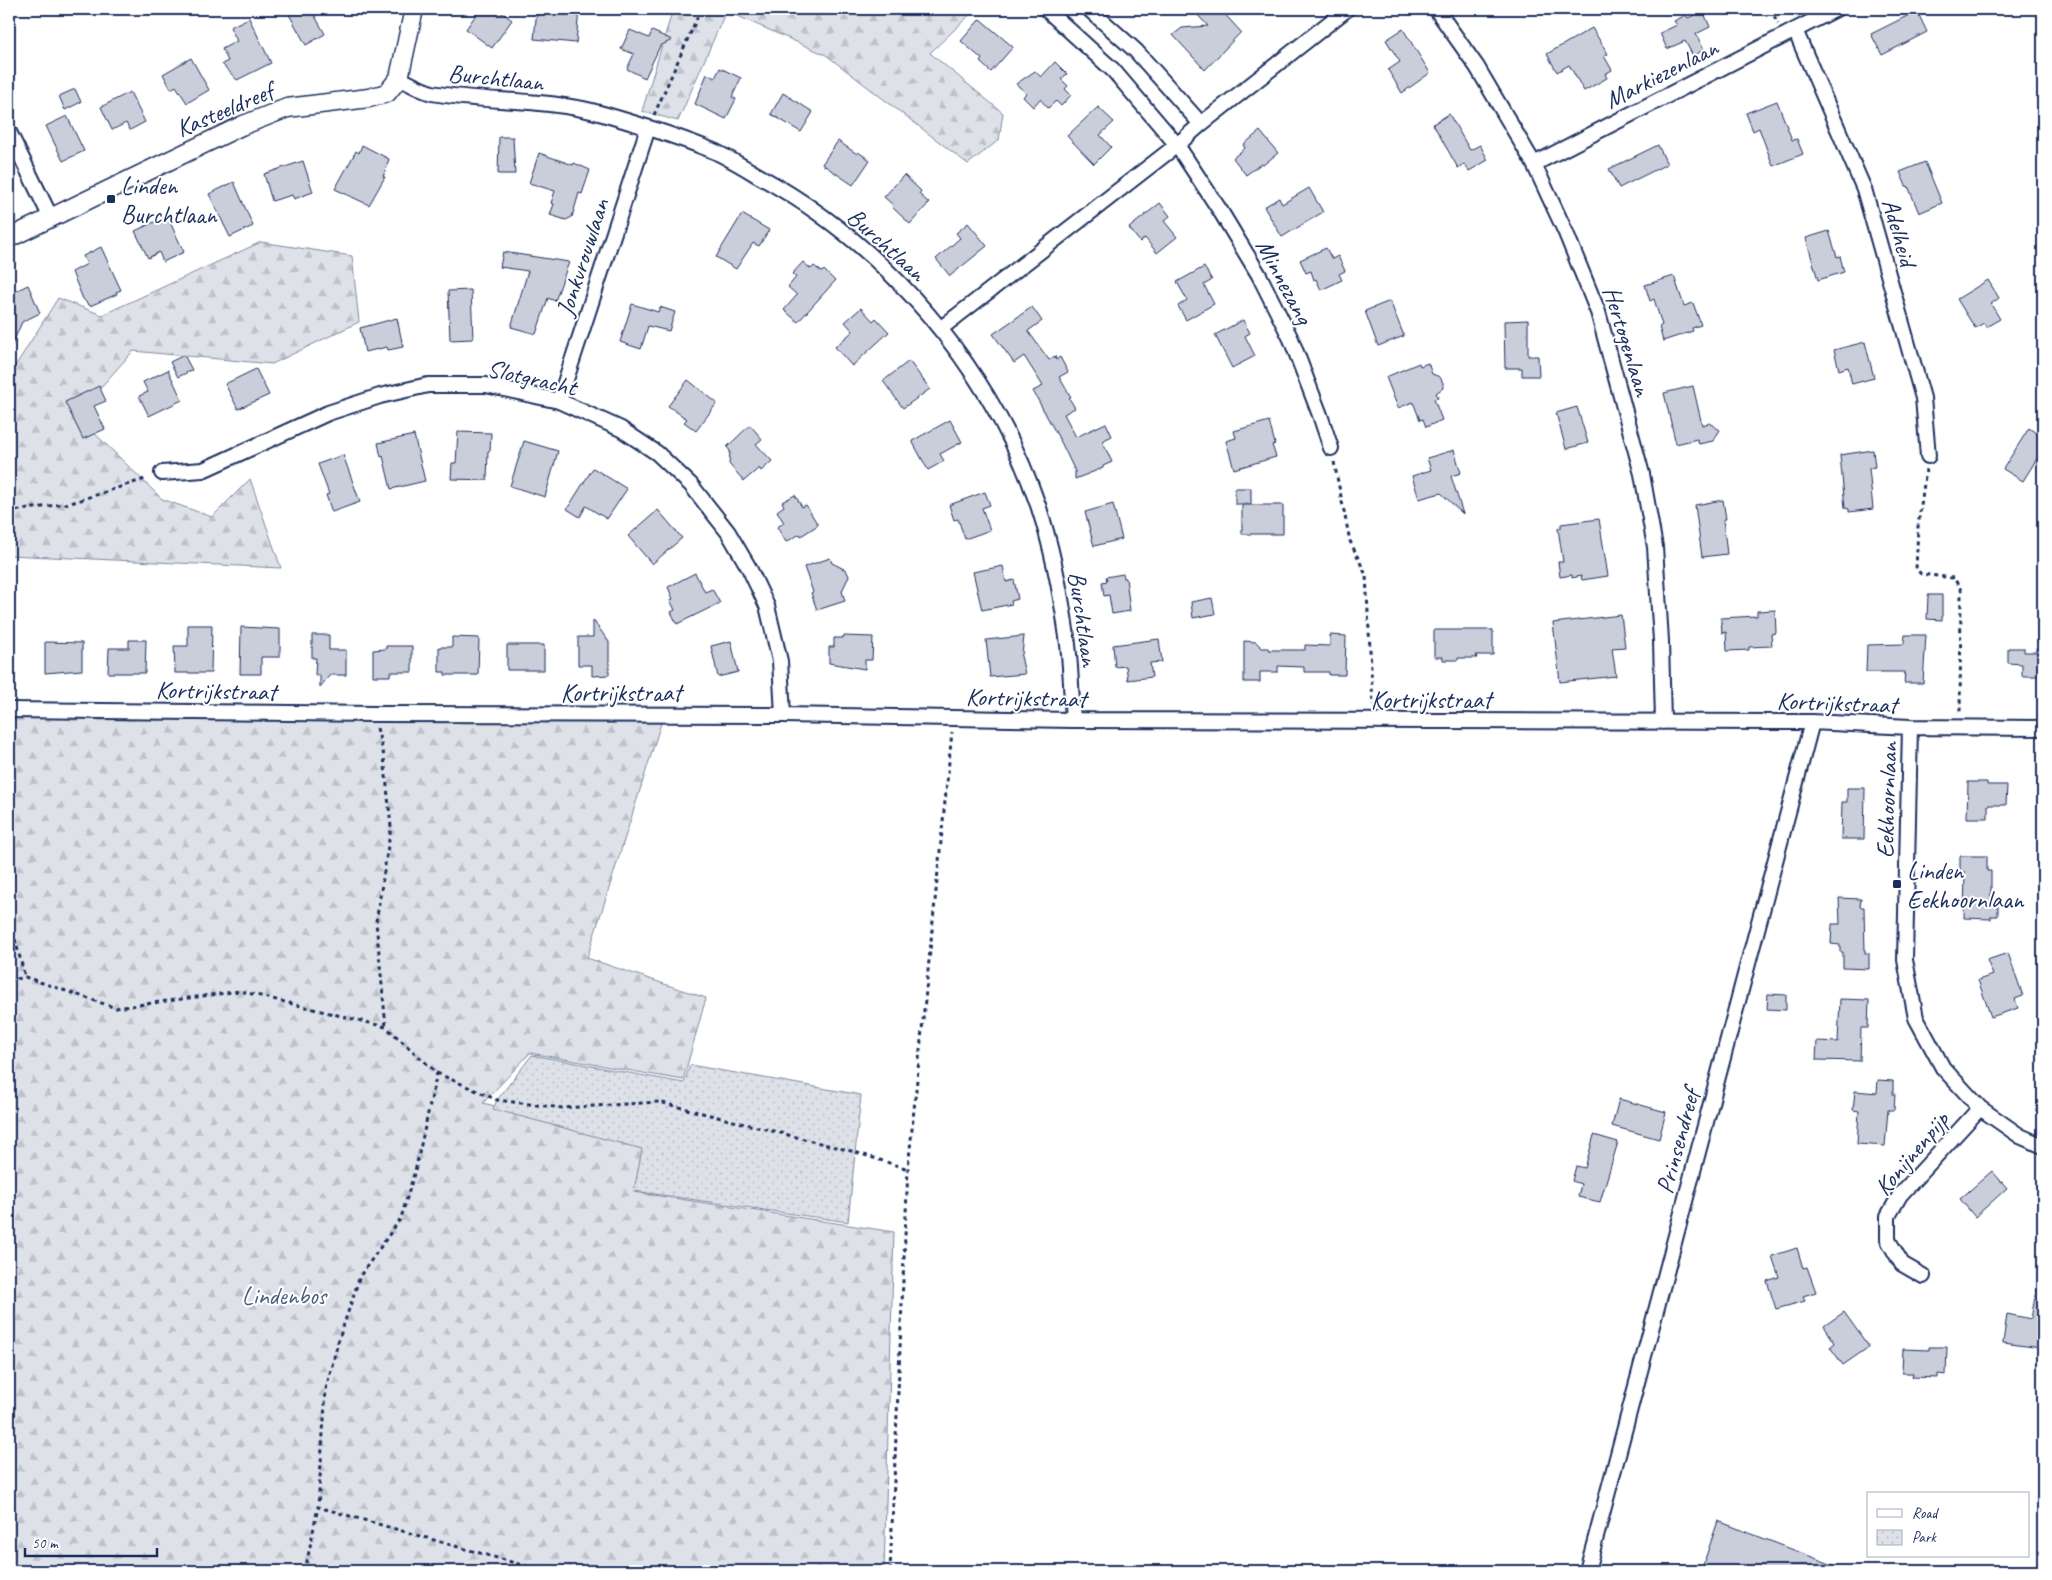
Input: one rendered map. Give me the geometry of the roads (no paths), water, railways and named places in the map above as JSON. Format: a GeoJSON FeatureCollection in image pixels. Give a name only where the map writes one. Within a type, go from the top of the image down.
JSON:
{"type":"FeatureCollection","features":[{"type":"Feature","properties":{"kind":"street"},"geometry":{"type":"LineString","coordinates":[[399,78],[414,9]]}},
{"type":"Feature","properties":{"kind":"street","name":"Minnezang"},"geometry":{"type":"LineString","coordinates":[[1046,9],[1113,70],[1177,145],[1259,275],[1291,339],[1331,448]]}},
{"type":"Feature","properties":{"kind":"street"},"geometry":{"type":"LineString","coordinates":[[1089,9],[1136,51],[1201,124]]}},
{"type":"Feature","properties":{"kind":"street"},"geometry":{"type":"LineString","coordinates":[[940,330],[1177,145],[1347,9]]}},
{"type":"Feature","properties":{"kind":"street","name":"Hertogenlaan"},"geometry":{"type":"LineString","coordinates":[[1436,9],[1477,67],[1534,164],[1566,232],[1598,312],[1642,474],[1655,547],[1661,641],[1663,722]]}},
{"type":"Feature","properties":{"kind":"street","name":"Markiezenlaan"},"geometry":{"type":"LineString","coordinates":[[1534,164],[1836,9]]}},
{"type":"Feature","properties":{"kind":"street","name":"Adelheid"},"geometry":{"type":"LineString","coordinates":[[1795,30],[1864,189],[1923,398],[1928,456]]}},
{"type":"Feature","properties":{"kind":"street","name":"Burchtlaan"},"geometry":{"type":"LineString","coordinates":[[399,78],[430,92],[557,106],[600,113],[718,153],[784,189],[847,234],[897,279],[940,330],[982,387],[1012,441],[1038,506],[1054,565],[1068,639],[1073,720]]}},
{"type":"Feature","properties":{"kind":"street","name":"Kasteeldreef"},"geometry":{"type":"LineString","coordinates":[[9,238],[241,126],[287,108],[369,98],[387,92],[399,78]]}},
{"type":"Feature","properties":{"kind":"street","name":"Jonkvrouwlaan"},"geometry":{"type":"LineString","coordinates":[[559,400],[648,128]]}},
{"type":"Feature","properties":{"kind":"street"},"geometry":{"type":"LineString","coordinates":[[9,132],[51,218]]}},
{"type":"Feature","properties":{"kind":"street","name":"Slotgracht"},"geometry":{"type":"LineString","coordinates":[[162,473],[203,470],[328,413],[380,396],[428,385],[486,385],[559,400],[621,429],[657,452],[691,485],[728,532],[749,568],[767,606],[780,661],[783,715]]}},
{"type":"Feature","properties":{"kind":"street","name":"Kortrijkstraat"},"geometry":{"type":"LineString","coordinates":[[9,710],[374,714],[783,715],[1073,720],[1812,722],[1910,728],[2043,728]]}},
{"type":"Feature","properties":{"kind":"street","name":"Prinsendreef"},"geometry":{"type":"LineString","coordinates":[[1587,1571],[1812,722]]}},
{"type":"Feature","properties":{"kind":"street","name":"Eekhoornlaan"},"geometry":{"type":"LineString","coordinates":[[1910,728],[1905,960],[1916,1018],[1943,1068],[1980,1108],[2020,1136],[2043,1146]]}},
{"type":"Feature","properties":{"kind":"street","name":"Konijnenpijp"},"geometry":{"type":"LineString","coordinates":[[1923,1276],[1902,1264],[1888,1240],[1888,1216],[1900,1195],[1980,1108]]}},
{"type":"Feature","properties":{"kind":"place","name":"Linden Burchtlaan"},"geometry":{"type":"Point","coordinates":[111,199]}},
{"type":"Feature","properties":{"kind":"place","name":"Linden Eekhoornlaan"},"geometry":{"type":"Point","coordinates":[1897,884]}},
{"type":"Feature","properties":{"kind":"park label","name":"Lindenbos"},"geometry":{"type":"Point","coordinates":[284,1295]}}]}
